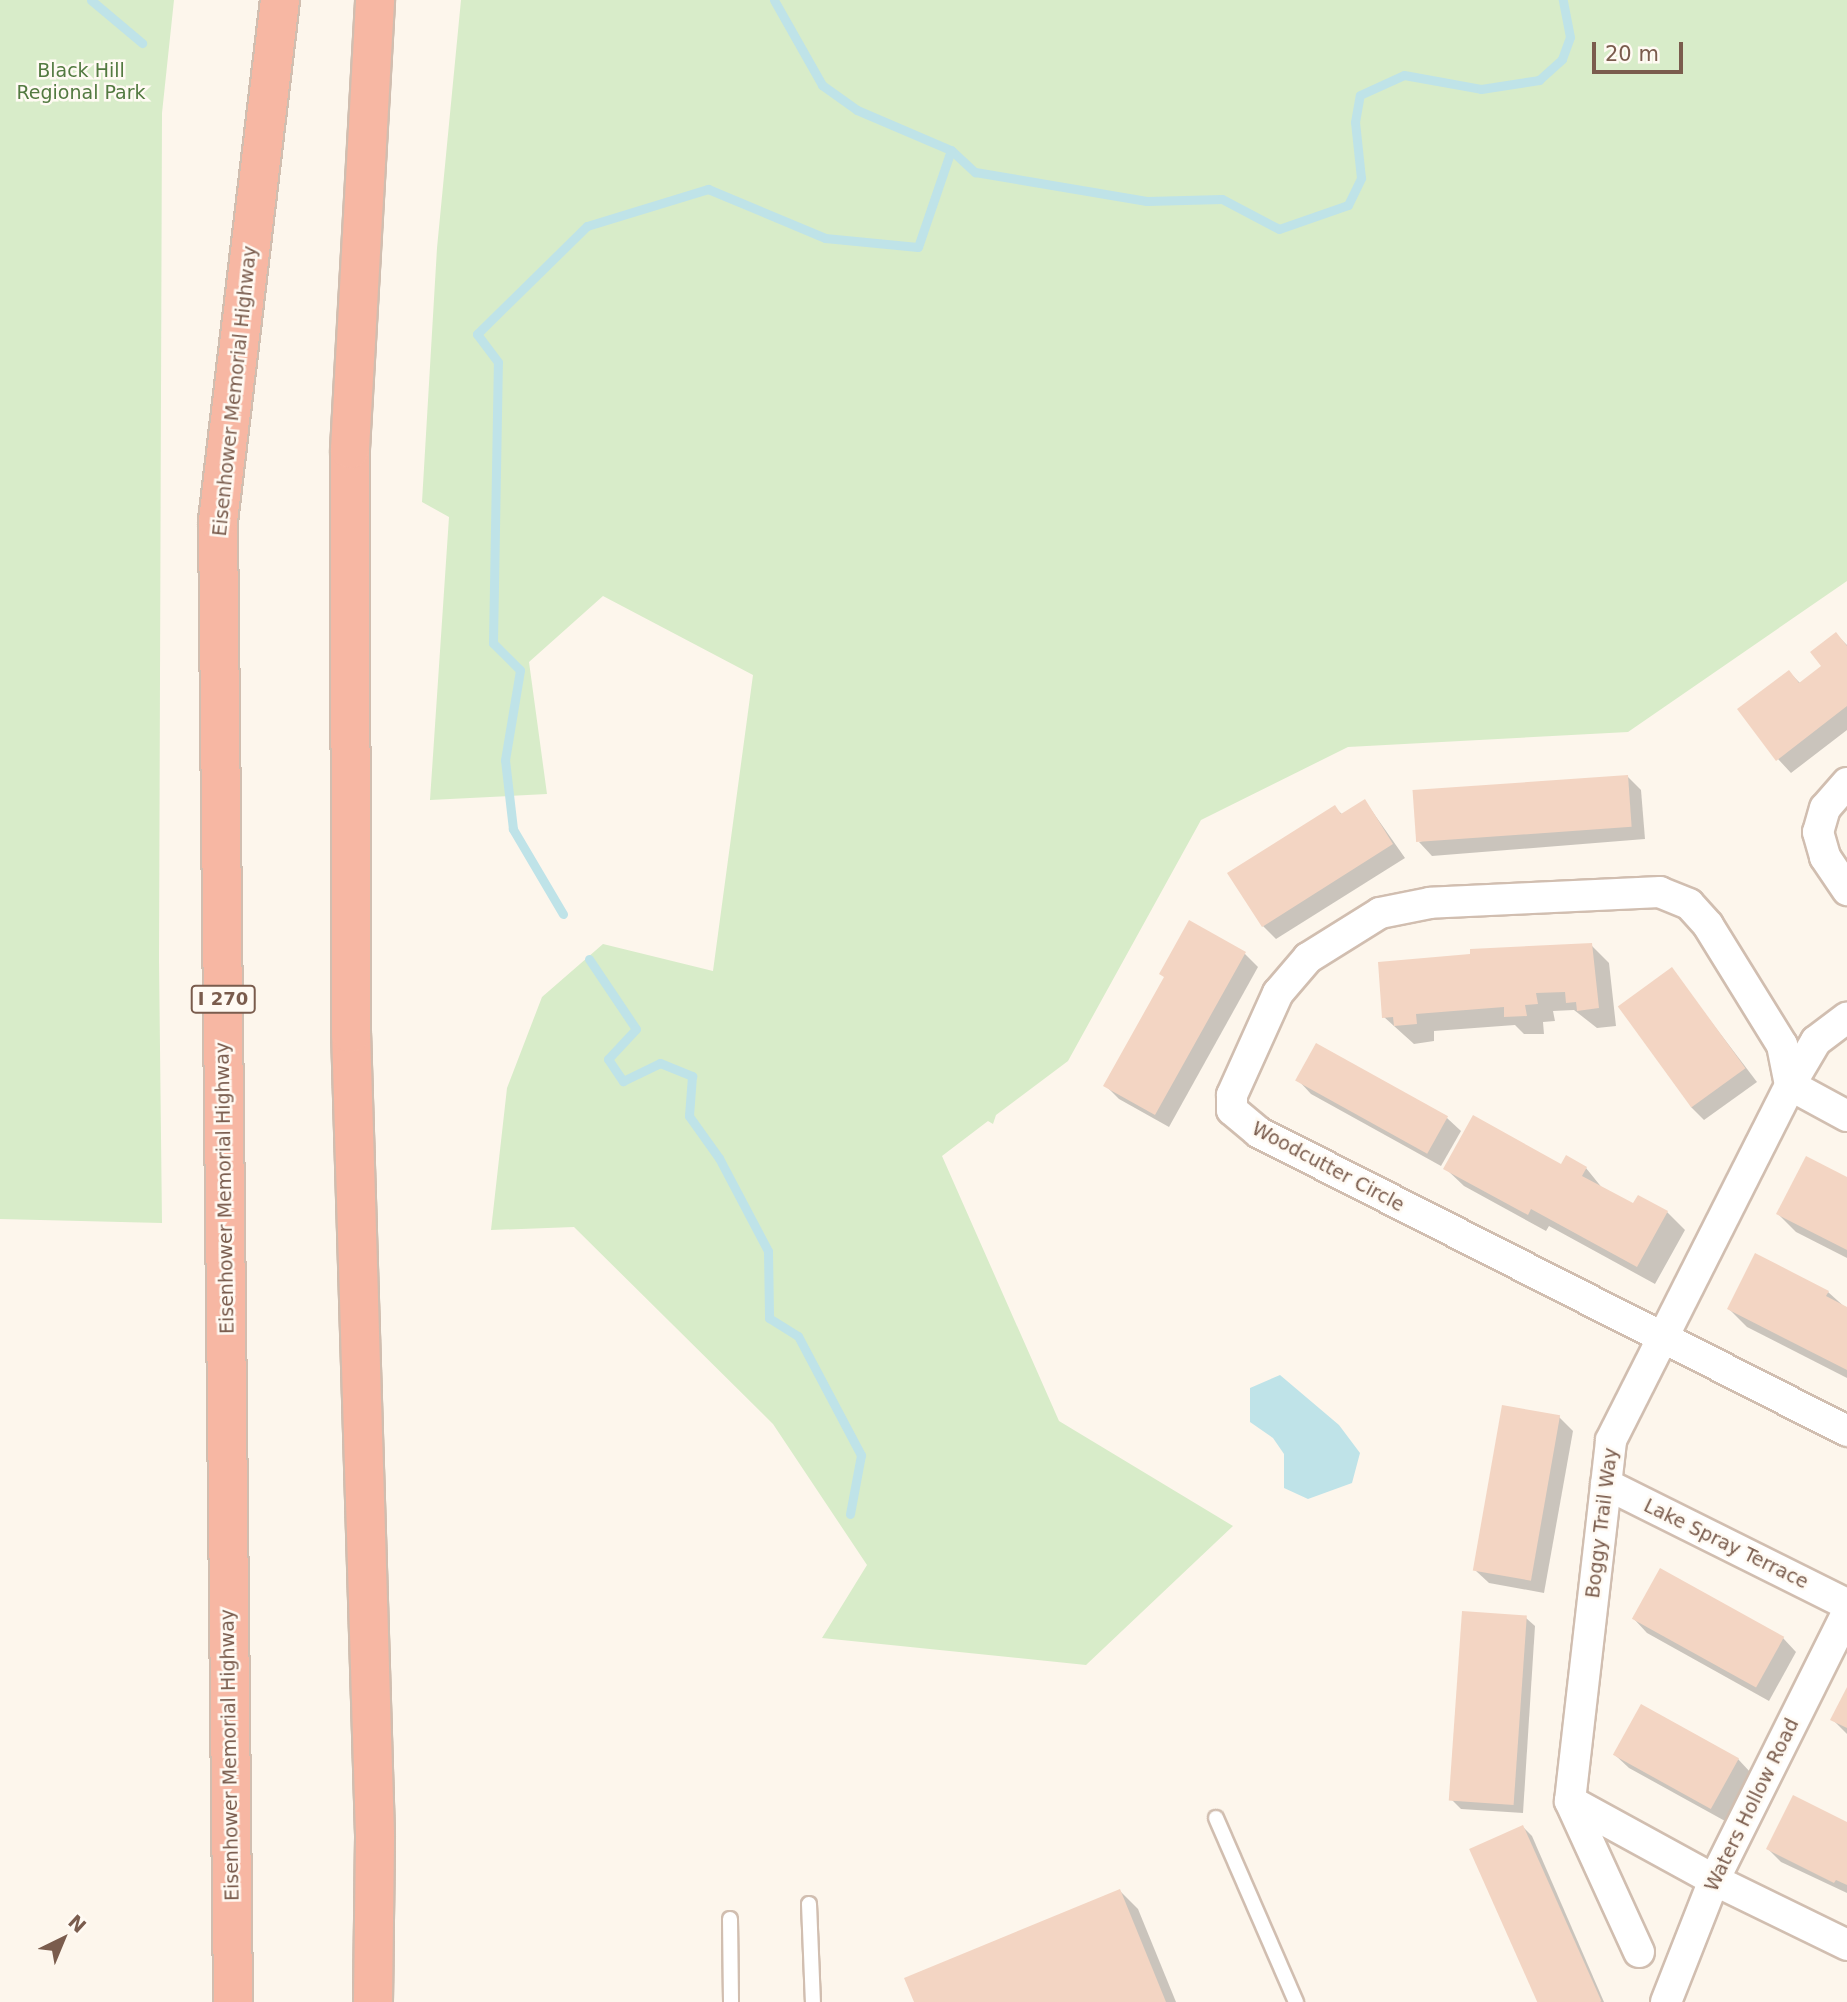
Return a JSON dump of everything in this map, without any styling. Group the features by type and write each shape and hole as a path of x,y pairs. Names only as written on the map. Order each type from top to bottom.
{"highway":[{"name":"Eisenhower Memorial Highway","path":"233,2002 218,522 280,0"},
{"path":"373,2002 375,1835 351,1034 350,449 375,0"}],"street":[{"path":"1847,783 1825,808 1818,832 1825,857 1847,890"},
{"name":"Woodcutter Circle","path":"1790,1085 1782,1045 1708,925 1689,904 1660,891 1430,903 1380,913 1308,958 1278,993 1236,1077 1232,1110 1240,1120 1847,1431"},
{"name":"Boggy Trail Way","path":"1570,1801 1611,1440 1790,1085 1816,1041 1847,1018"},
{"path":"1790,1085 1847,1116"},
{"name":"Lake Spray Terrace","path":"1606,1484 1847,1604"},
{"name":"Waters Hollow Road","path":"1666,2002 1714,1880 1847,1613"},
{"path":"1570,1801 1714,1880 1847,1945"},
{"path":"1570,1801 1639,1952"}],"lane":[{"path":"1216,1818 1296,2002"},
{"path":"809,1904 813,2002"},
{"path":"730,1919 731,2002"}],"green space":[{"name":"Black Hill Regional Park","path":"0,0 174,0 162,113 159,960 162,1223 0,1219"},
{"path":"461,0 1847,0 1847,581 1628,732 1348,747 1201,820 1068,1061 996,1115 993,1124 988,1121 942,1156 1059,1421 1233,1526 1086,1665 822,1638 867,1565 773,1424 574,1227 491,1230 507,1088 542,997 603,944 713,971 753,675 603,596 529,662 547,794 430,800 449,517 422,502 437,248"}],"water":[{"path":"1280,1375 1339,1425 1360,1453 1352,1483 1308,1499 1284,1488 1284,1454 1273,1438 1250,1422 1250,1388"}],"building":[{"path":"1836,632 1847,646 1847,706 1776,761 1737,709 1789,670 1799,683 1821,666 1810,652"},
{"path":"1628,775 1632,827 1416,842 1413,790"},
{"path":"1365,799 1393,844 1262,927 1227,873 1335,805 1341,814"},
{"path":"1189,920 1246,952 1155,1115 1103,1086 1164,977 1159,974"},
{"path":"1592,943 1599,1008 1577,1011 1576,1002 1566,1003 1565,992 1536,993 1538,1004 1525,1005 1527,1016 1504,1017 1504,1007 1416,1014 1417,1024 1394,1026 1393,1017 1382,1018 1378,962 1470,954 1470,949"},
{"path":"1672,967 1745,1068 1691,1108 1618,1006"},
{"path":"1316,1043 1448,1116 1427,1154 1295,1081"},
{"path":"1473,1115 1561,1164 1566,1155 1587,1167 1582,1176 1633,1203 1638,1195 1668,1211 1637,1267 1531,1209 1528,1215 1443,1169"},
{"path":"1806,1156 1847,1177 1847,1250 1776,1214"},
{"path":"1755,1253 1829,1291 1826,1296 1847,1307 1847,1370 1727,1309"},
{"path":"1502,1405 1560,1415 1531,1581 1473,1570"},
{"path":"1660,1568 1784,1637 1756,1688 1632,1619"},
{"path":"1462,1611 1527,1616 1514,1805 1449,1801"},
{"path":"1847,1687 1847,1728 1830,1720"},
{"path":"1641,1704 1739,1758 1711,1809 1613,1755"},
{"path":"1793,1795 1847,1822 1847,1885 1836,1880 1834,1883 1766,1849"},
{"path":"1523,1825 1602,2001 1537,2002 1469,1849"},
{"path":"1120,1889 1166,2002 914,2002 904,1978"}],"waterway":[{"path":"91,0 142,43"},
{"path":"774,0 822,85 857,110 951,150 975,172 1147,201 1222,199 1279,229 1348,205 1361,178 1355,122 1360,95 1404,75 1481,89 1539,80 1562,59 1570,37 1563,0"},
{"path":"563,914 513,829 505,760 520,670 493,643 498,362 477,334 587,226 708,189 825,238 918,247 951,150"},
{"path":"589,959 636,1029 608,1059 623,1081 660,1063 692,1076 689,1116 719,1158 768,1251 769,1318 798,1336 861,1455 850,1514"}]}
